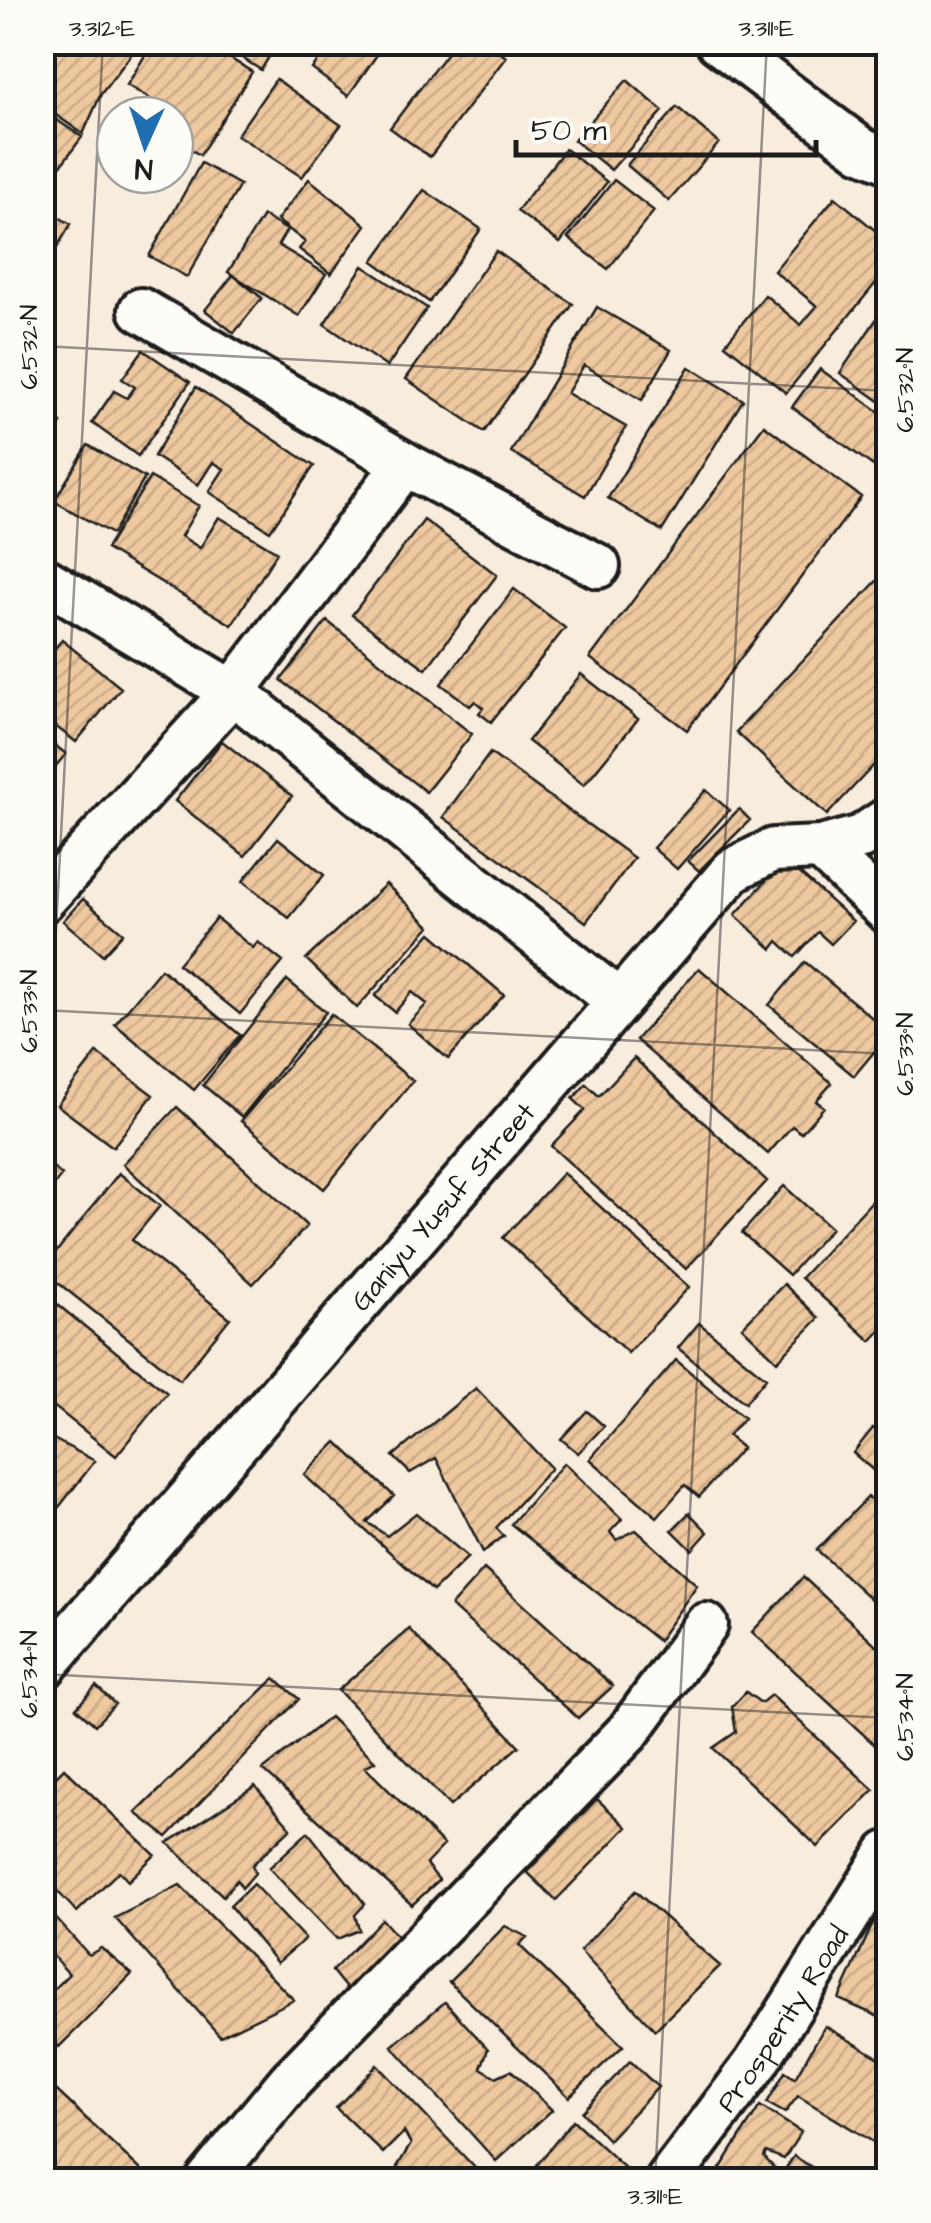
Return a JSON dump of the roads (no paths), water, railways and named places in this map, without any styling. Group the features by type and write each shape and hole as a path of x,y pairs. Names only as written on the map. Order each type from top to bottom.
{"street":[{"path":"718,42 862,150 888,160"},
{"path":"141,310 405,464 598,566"},
{"path":"42,901 233,692 405,464"},
{"path":"42,578 233,692 618,1000"},
{"name":"Ganiyu Yusuf Street","path":"42,1669 732,870 774,850 821,848 861,836 888,819"},
{"path":"821,848 888,912"},
{"path":"208,2180 290,2081 628,1732 706,1626"},
{"name":"Prosperity Road","path":"668,2180 756,2063 888,1853"}]}
